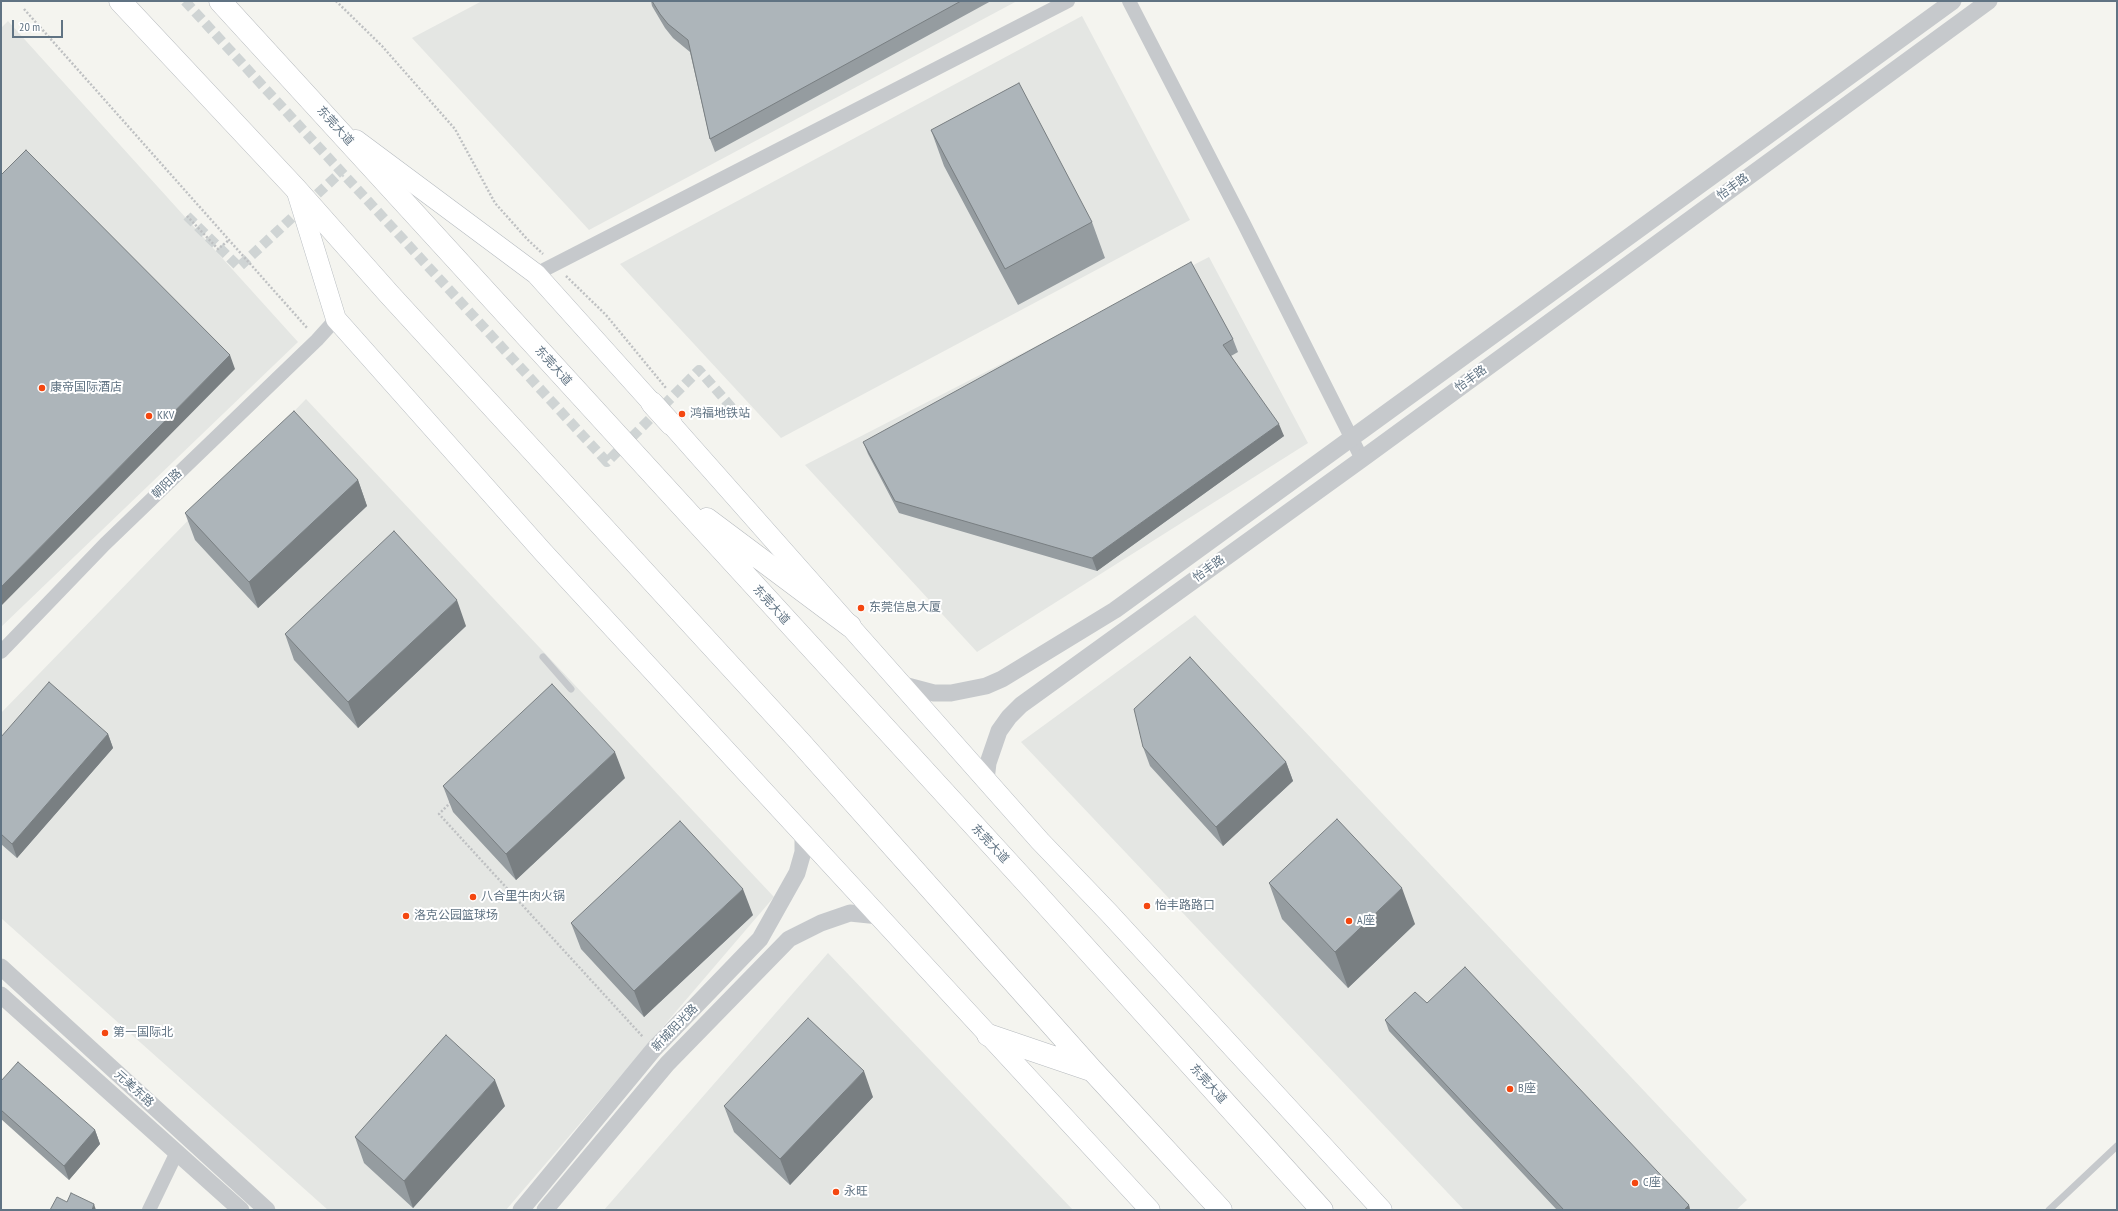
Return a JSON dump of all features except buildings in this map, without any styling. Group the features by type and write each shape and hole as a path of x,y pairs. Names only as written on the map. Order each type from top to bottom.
{"main road":[{"path":"120,1 296,189 389,294 800,742 1092,1070 1221,1210"},
{"name":"东莞大道","path":"220,1 1025,881 1322,1210"},
{"path":"335,125 536,274 659,396 671,424 900,684 1040,841 1115,918 1382,1210"},
{"path":"296,189 336,319 543,552 1150,1210"},
{"path":"660,483 761,561 850,626"},
{"path":"988,1035 1092,1070"}],"street":[{"path":"536,274 1068,1"},
{"path":"1129,1 1244,224 1362,459"},
{"path":"1960,1 1967,16"},
{"name":"怡丰路","path":"986,780 988,763 997,736 1009,717 1021,705 1362,459 1950,28 1989,1"},
{"path":"1943,4 1950,28"},
{"name":"怡丰路","path":"900,684 934,693 951,693 974,689 1002,679 1115,610 1943,4"},
{"name":"朝阳路","path":"1,652 105,544 318,340 336,319"},
{"name":"新城阳光路","path":"521,1210 654,1049 760,939 797,873 803,852 803,833"},
{"name":"新城阳光路","path":"545,1210 667,1064 790,940 821,923 850,913 879,916"},
{"name":"元美东路","path":"1,967 267,1210"},
{"name":"元美东路","path":"1,995 241,1210"},
{"path":"149,1210 177,1152"}],"lane":[{"path":"543,657 571,689"},
{"path":"2049,1210 2117,1146"}],"path":[{"path":"336,1 382,46 455,129 495,203 527,239 606,315 659,396"},
{"path":"24,9 318,340"},
{"path":"187,216 218,249 229,240"},
{"path":"456,798 439,814 654,1049"}],"shaded area":[{"path":"482,1 1017,1 589,230 412,38"},
{"path":"1082,16 1190,220 781,438 620,264"},
{"path":"8,21 298,342 1,627 1,28"},
{"name":"东莞信息大厦","path":"1209,257 1308,443 977,652 805,465"},
{"path":"306,399 774,897 506,1210 328,1210 1,918 1,713"},
{"path":"1195,615 1747,1200 1736,1210 1464,1210 1021,742"},
{"path":"828,953 1073,1210 604,1210"}],"tunnel":[{"path":"185,1 607,462 699,370 739,416"},
{"path":"187,216 239,267 341,172"}],"place":[{"name":"康帝国际酒店","path":"42,388"},
{"name":"鸿福地铁站","path":"682,414"},
{"name":"KKV","path":"149,416"},
{"name":"东莞信息大厦","path":"861,608"},
{"name":"八合里牛肉火锅","path":"473,897"},
{"name":"怡丰路路口","path":"1147,906"},
{"name":"洛克公园篮球场","path":"406,916"},
{"name":"A座","path":"1349,921"},
{"name":"第一国际北","path":"105,1033"},
{"name":"B座","path":"1510,1089"},
{"name":"C座","path":"1635,1183"},
{"name":"永旺","path":"836,1192"}]}
